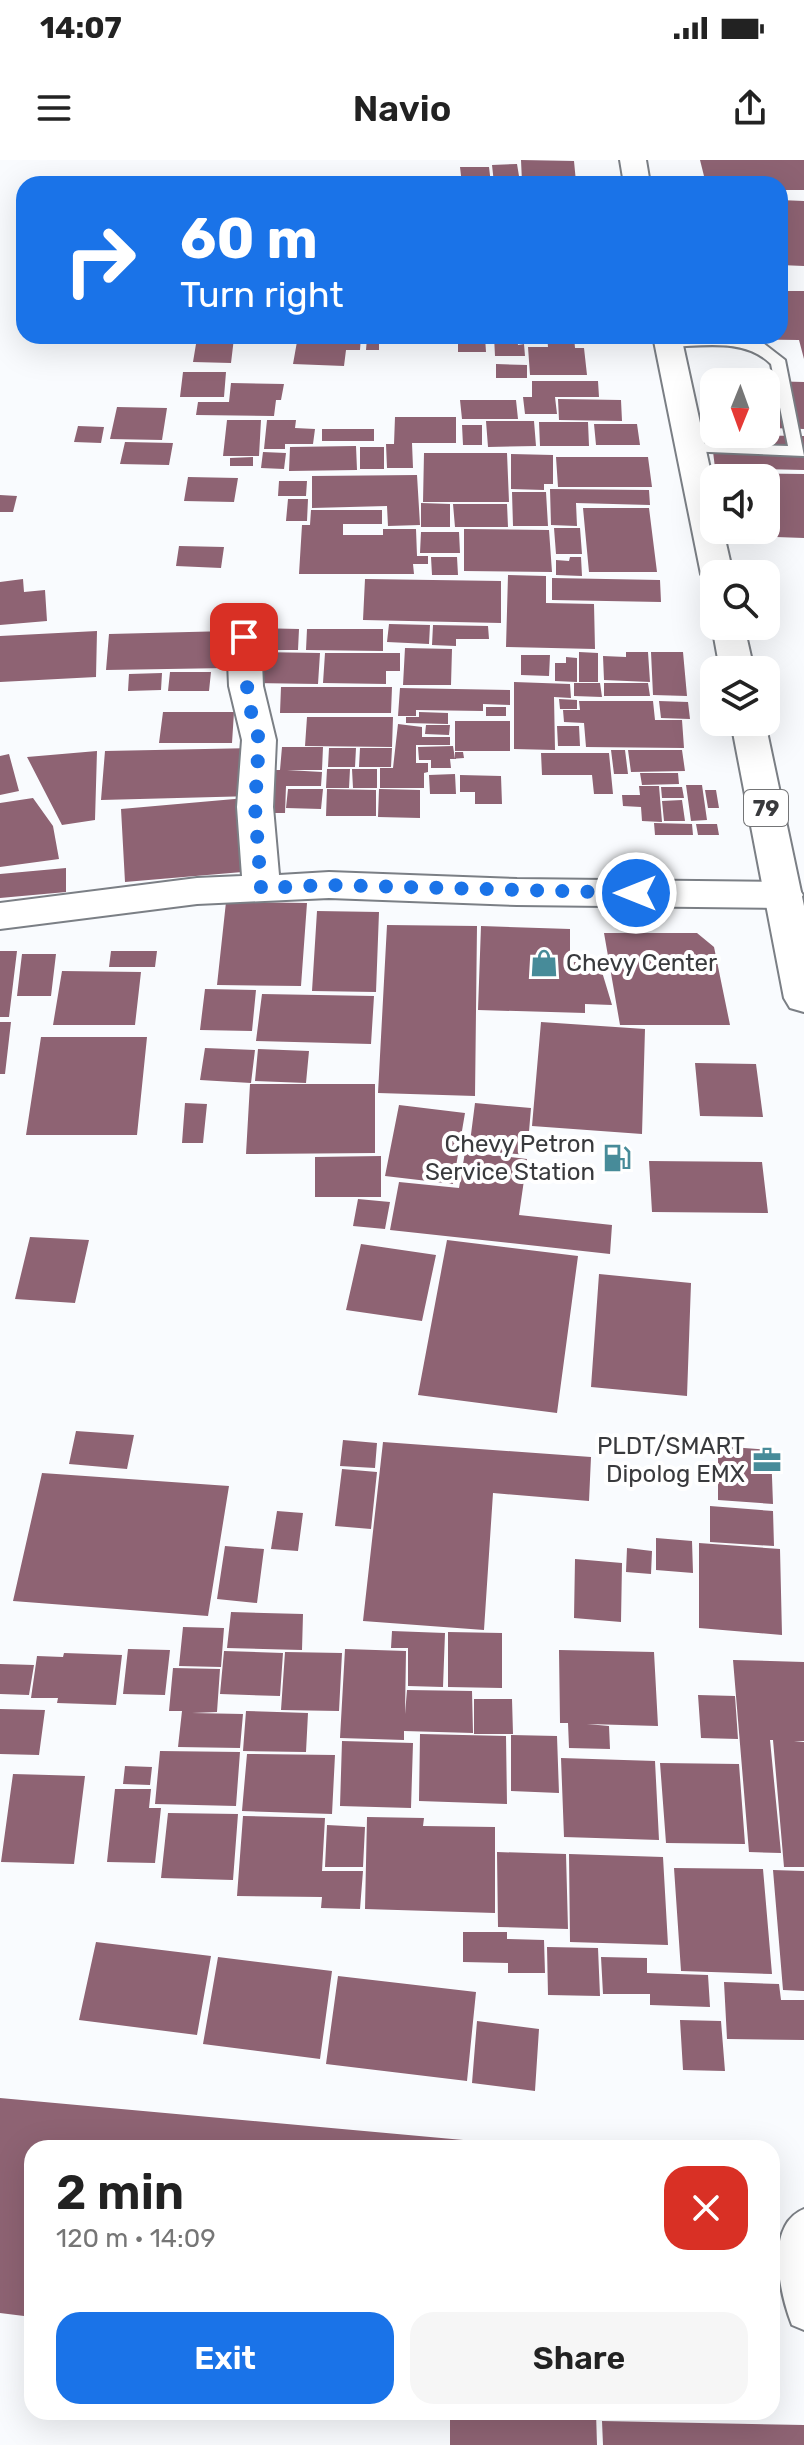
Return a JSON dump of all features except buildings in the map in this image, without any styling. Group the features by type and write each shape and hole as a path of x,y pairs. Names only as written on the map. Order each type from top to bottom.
{"street":[{"path":"669,344 714,560"},
{"path":"244,637 248,701 259,740 255,807 261,888"},
{"name":"79","path":"751,736 804,998"},
{"path":"0,916 197,891 329,885 517,892 784,895"}],"lane":[{"path":"691,448 800,451 779,363 771,352 753,344"},
{"path":"804,2225 796,2235 795,2246 804,2313"}],"place":[{"name":"Chevy Center","path":"544,963"},
{"name":"Chevy Petron Service Station","path":"617,1158"},
{"name":"PLDT/SMART Dipolog EMX","path":"767,1460"}],"route":[{"path":"244,637 248,701 259,740 255,807 261,888 329,885 636,893"}]}
